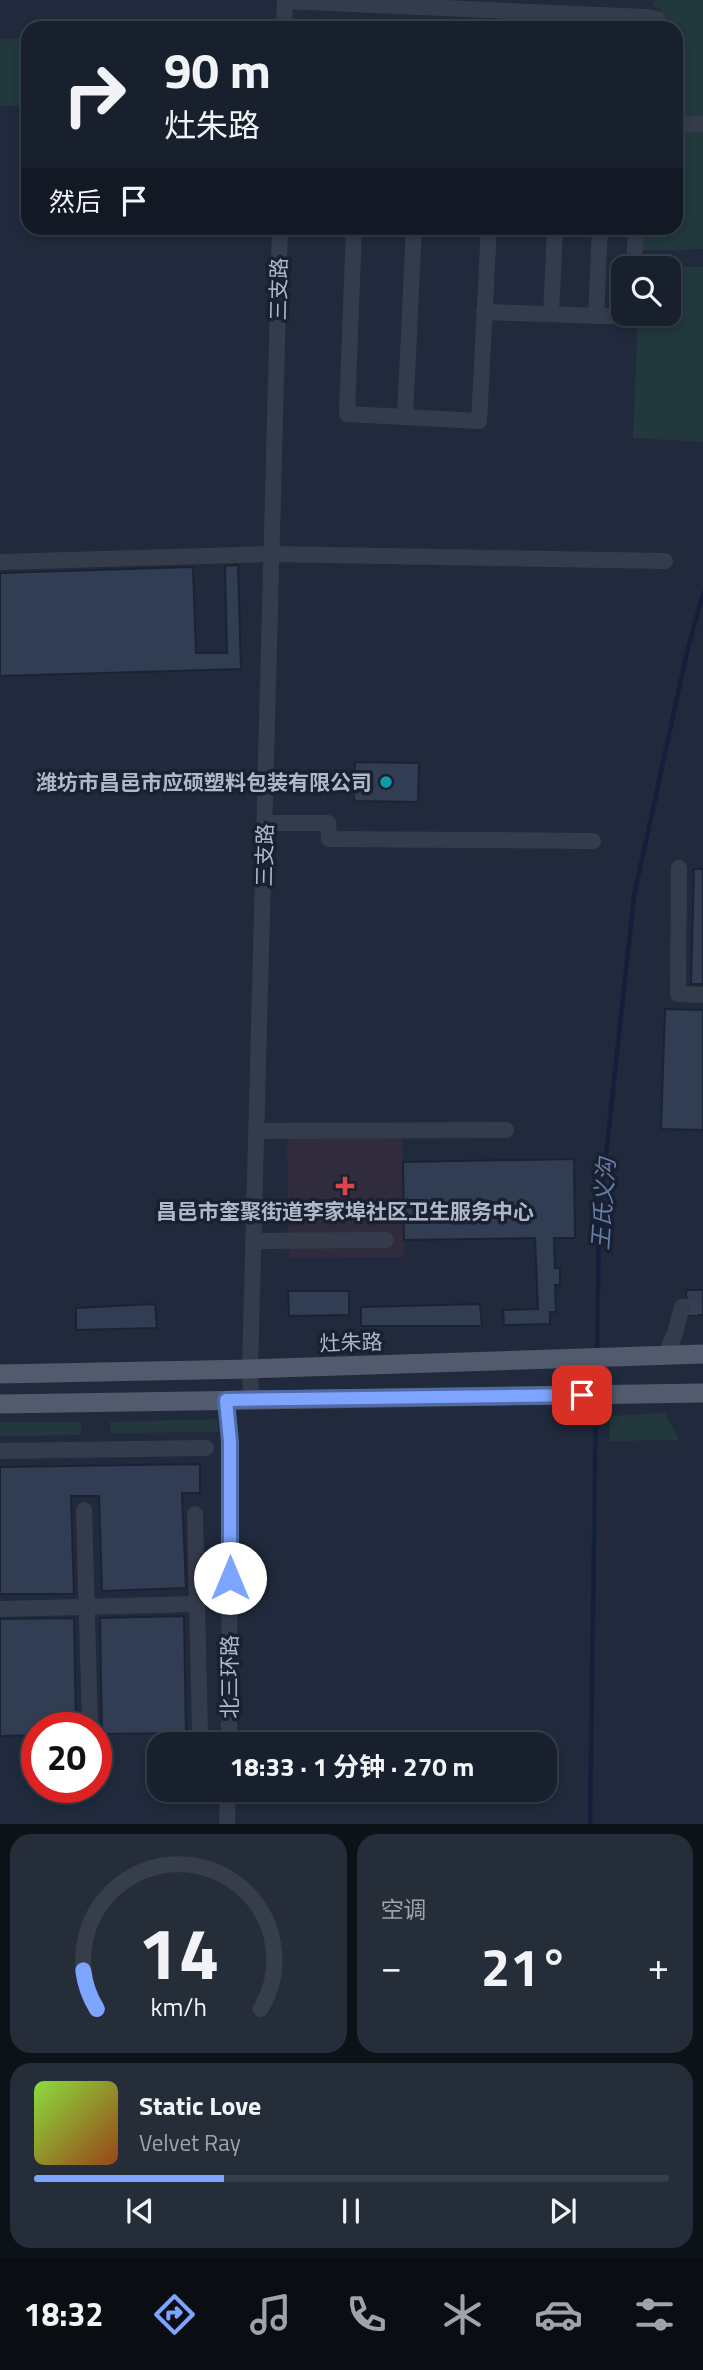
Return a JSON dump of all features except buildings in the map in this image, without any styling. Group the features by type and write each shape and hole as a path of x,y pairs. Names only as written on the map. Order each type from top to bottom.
{"main road":[{"name":"灶朱路","path":"0,1374 250,1369 703,1354"},
{"path":"0,1404 703,1393"}],"street":[{"path":"284,21 285,1 645,17 657,21"},
{"path":"683,125 703,124"},
{"name":"三支路","path":"251,1399 280,235"},
{"path":"354,235 347,414 479,421 489,235"},
{"path":"405,417 414,235"},
{"path":"551,314 555,235"},
{"path":"596,316 600,235"},
{"path":"635,256 636,235"},
{"path":"484,312 611,316"},
{"path":"0,562 271,554 664,561"},
{"path":"265,823 328,823 329,839 593,841"},
{"path":"678,869 678,994 703,995"},
{"path":"257,1131 506,1130"},
{"path":"254,1241 386,1240"},
{"path":"666,1354 682,1307"},
{"name":"北三环路","path":"226,1400 230,1442 229,1732"},
{"path":"0,1451 206,1448"},
{"path":"84,1510 90,1712"},
{"path":"195,1514 200,1732"},
{"path":"0,1609 197,1604"},
{"path":"227,1824 228,1802"}],"shaded area":[{"name":"昌邑市奎聚街道李家埠社区卫生服务中心","path":"402,1135 404,1257 289,1258 287,1137"}],"green space":[{"path":"654,0 703,0 703,118 683,119 683,21 661,21 661,9 653,6"},
{"path":"21,38 21,105 0,106 0,39"},
{"path":"683,129 703,129 703,249 641,251 642,235 683,235"},
{"path":"681,267 703,267 703,442 633,438 637,326 681,326"},
{"path":"665,1413 679,1440 610,1441 610,1416"},
{"path":"218,1419 218,1432 111,1433 110,1422"},
{"path":"0,1422 81,1422 81,1435 0,1436"}],"waterway":[{"name":"王氏义沟","path":"597,1351 599,1220 634,896 687,652 703,593"},
{"name":"王氏义沟","path":"596,1389 597,1363"},
{"name":"王氏义沟","path":"590,1824 596,1401"}],"tunnel":[{"path":"682,1307 703,1307"}],"place":[{"name":"潍坊市昌邑市应硕塑料包装有限公司","path":"386,782"},
{"name":"昌邑市奎聚街道李家埠社区卫生服务中心","path":"345,1186"}],"route":[{"path":"230,1578 230,1442 226,1400 582,1395"}]}
